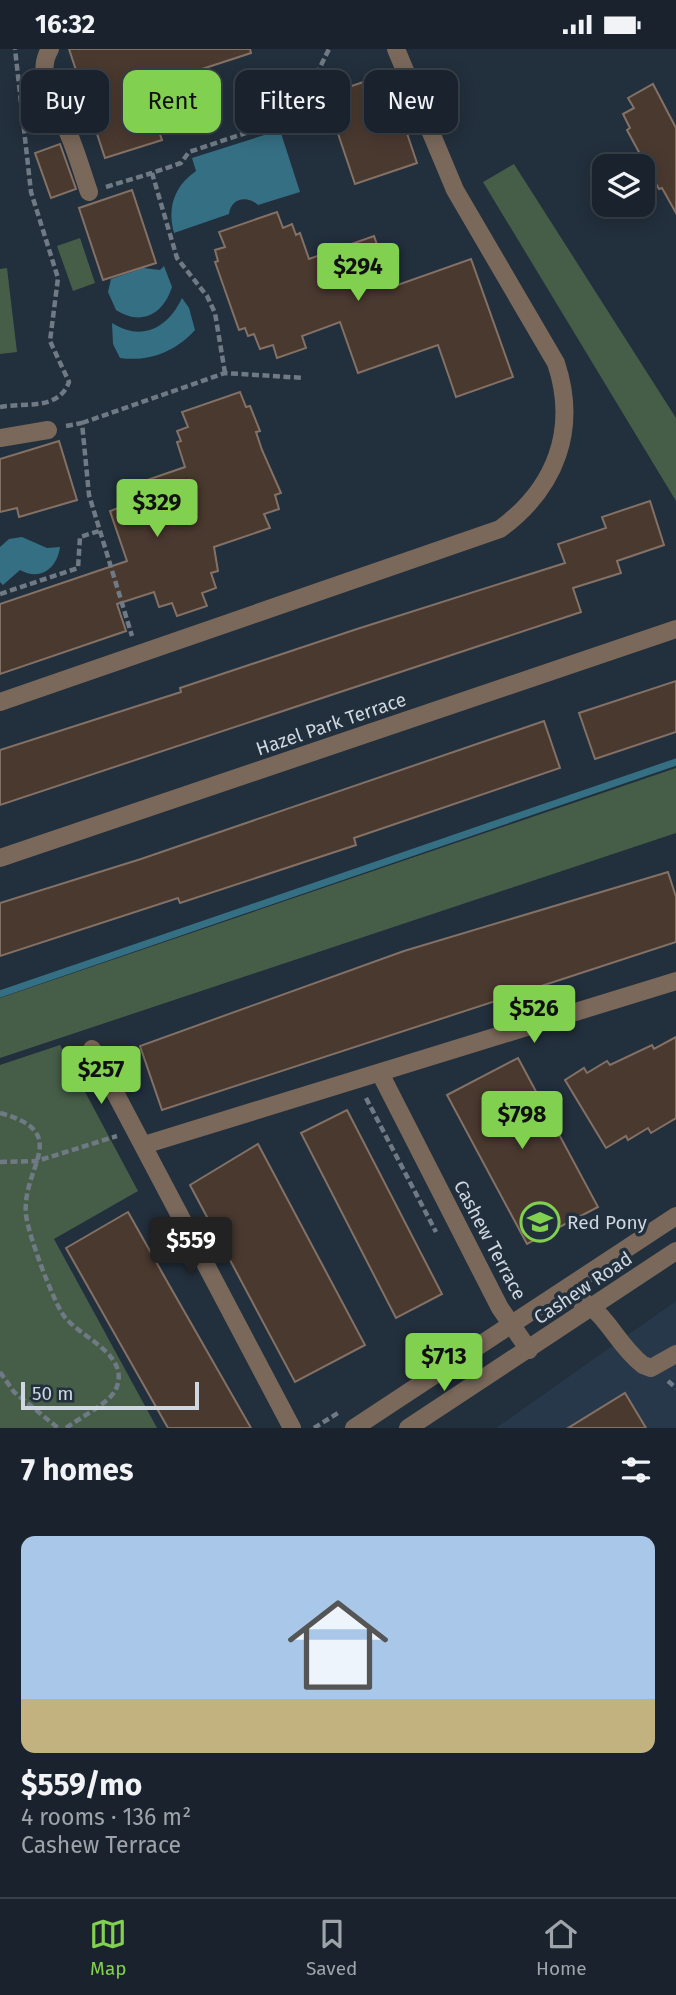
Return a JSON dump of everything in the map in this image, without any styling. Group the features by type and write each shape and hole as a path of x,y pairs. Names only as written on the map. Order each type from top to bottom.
{"street":[{"path":"50,49 44,58 50,101 67,130 89,192"},
{"path":"0,702 500,529 516,517 550,475 559,451 566,417 565,389 556,363 454,190 396,49"},
{"path":"0,439 48,430"},
{"name":"Hazel Park Terrace","path":"0,858 676,629"},
{"path":"144,1145 676,981"},
{"path":"92,1048 292,1428"},
{"name":"Cashew Terrace","path":"380,1073 500,1308 529,1350"},
{"name":"Cashew Road","path":"354,1428 676,1216"},
{"name":"Cashew Road","path":"408,1428 676,1251"},
{"path":"559,1294 576,1296 594,1307 643,1365 651,1368 676,1355"}],"path":[{"path":"0,407 50,403 65,394 69,382 50,341 58,278 31,191 15,49"},
{"path":"89,192 181,163 189,152 296,116 329,49"},
{"path":"152,173 177,258 207,296 215,313 225,373"},
{"path":"48,430 82,423 225,373 304,378"},
{"path":"82,423 89,495 133,639 121,643"},
{"path":"0,594 78,568 80,537 99,531"},
{"path":"354,1102 389,1090"},
{"path":"366,1098 442,1244"},
{"path":"0,1114 26,1121 33,1127 41,1143 28,1187 26,1215 33,1242 64,1316 113,1359 119,1378 111,1397 66,1428"},
{"path":"0,1162 37,1161 96,1145 135,1127"},
{"path":"0,1372 14,1392 58,1428"}],"shaded area":[{"path":"271,133 281,133 300,192 258,205 245,199 236,201 229,214 174,233 172,206 182,183 196,171 192,158"},
{"path":"164,266 172,287 157,311 150,315 134,317 116,310 108,292 111,279 143,268 160,270"},
{"path":"182,298 189,308 195,330 187,338 170,350 151,357 120,358 113,344 112,323 134,331 153,329 169,317"},
{"path":"22,537 47,548 60,547 58,555 46,571 34,574 20,570 3,585 0,582 0,547 9,539"},
{"path":"676,1301 676,1428 496,1428"}],"green space":[{"path":"514,164 676,418 676,501 483,182"},
{"path":"80,238 95,283 73,291 57,246"},
{"path":"7,268 17,352 0,354 0,269"},
{"path":"676,768 676,833 0,1058 0,998"},
{"path":"60,1045 138,1191 54,1239 157,1428 0,1428 0,1065"}],"building":[{"path":"69,49 250,49 251,53 199,70 123,70 123,133 160,133 162,140 105,158 97,133 109,133 109,70 76,70"},
{"path":"364,82 364,133 407,133 417,163 355,184 338,133 350,133 350,87"},
{"path":"653,84 676,128 676,213 662,188 659,189 655,182 655,154 640,154 627,130 630,128 623,114 634,108 628,98"},
{"path":"60,144 76,189 51,198 35,153"},
{"path":"132,190 156,263 103,280 79,208"},
{"path":"277,212 283,228 292,224 296,235 300,233 309,259 374,236 392,287 471,259 513,377 456,397 438,345 358,373 340,322 302,336 306,348 277,358 273,345 260,349 254,334 248,336 245,328 239,330 215,262 218,261 215,250 225,247 219,232"},
{"path":"240,392 246,407 250,406 260,431 256,432 262,450 281,493 275,495 279,509 264,514 270,528 214,547 218,571 211,573 216,588 202,593 207,606 177,616 172,603 159,607 154,592 117,604 126,631 0,674 0,604 127,561 110,511 124,506 118,490 185,467 177,442 181,441 177,431 188,427 182,412"},
{"path":"59,441 77,500 19,517 17,508 0,512 0,459"},
{"path":"650,501 664,545 617,561 621,573 573,588 581,612 0,805 0,750 181,692 180,688 357,629 565,563 558,544 606,528 602,517"},
{"path":"676,681 676,732 595,759 579,713"},
{"path":"544,721 560,768 354,838 356,845 180,903 178,898 0,956 0,903 141,859"},
{"path":"668,872 676,897 676,942 162,1110 140,1046 404,951"},
{"path":"676,1037 676,1118 651,1133 648,1128 628,1140 626,1136 606,1148 565,1080 584,1068 587,1073 607,1061 610,1065 652,1045 654,1049"},
{"path":"518,1058 598,1207 527,1244 447,1095"},
{"path":"347,1110 442,1294 396,1318 301,1133"},
{"path":"258,1144 365,1345 295,1382 190,1185"},
{"path":"128,1212 251,1428 168,1428 66,1248"},
{"path":"625,1393 646,1428 568,1428"}],"waterway":[{"path":"0,994 676,762"}],"place":[{"name":"Red Pony","path":"540,1222"}]}
